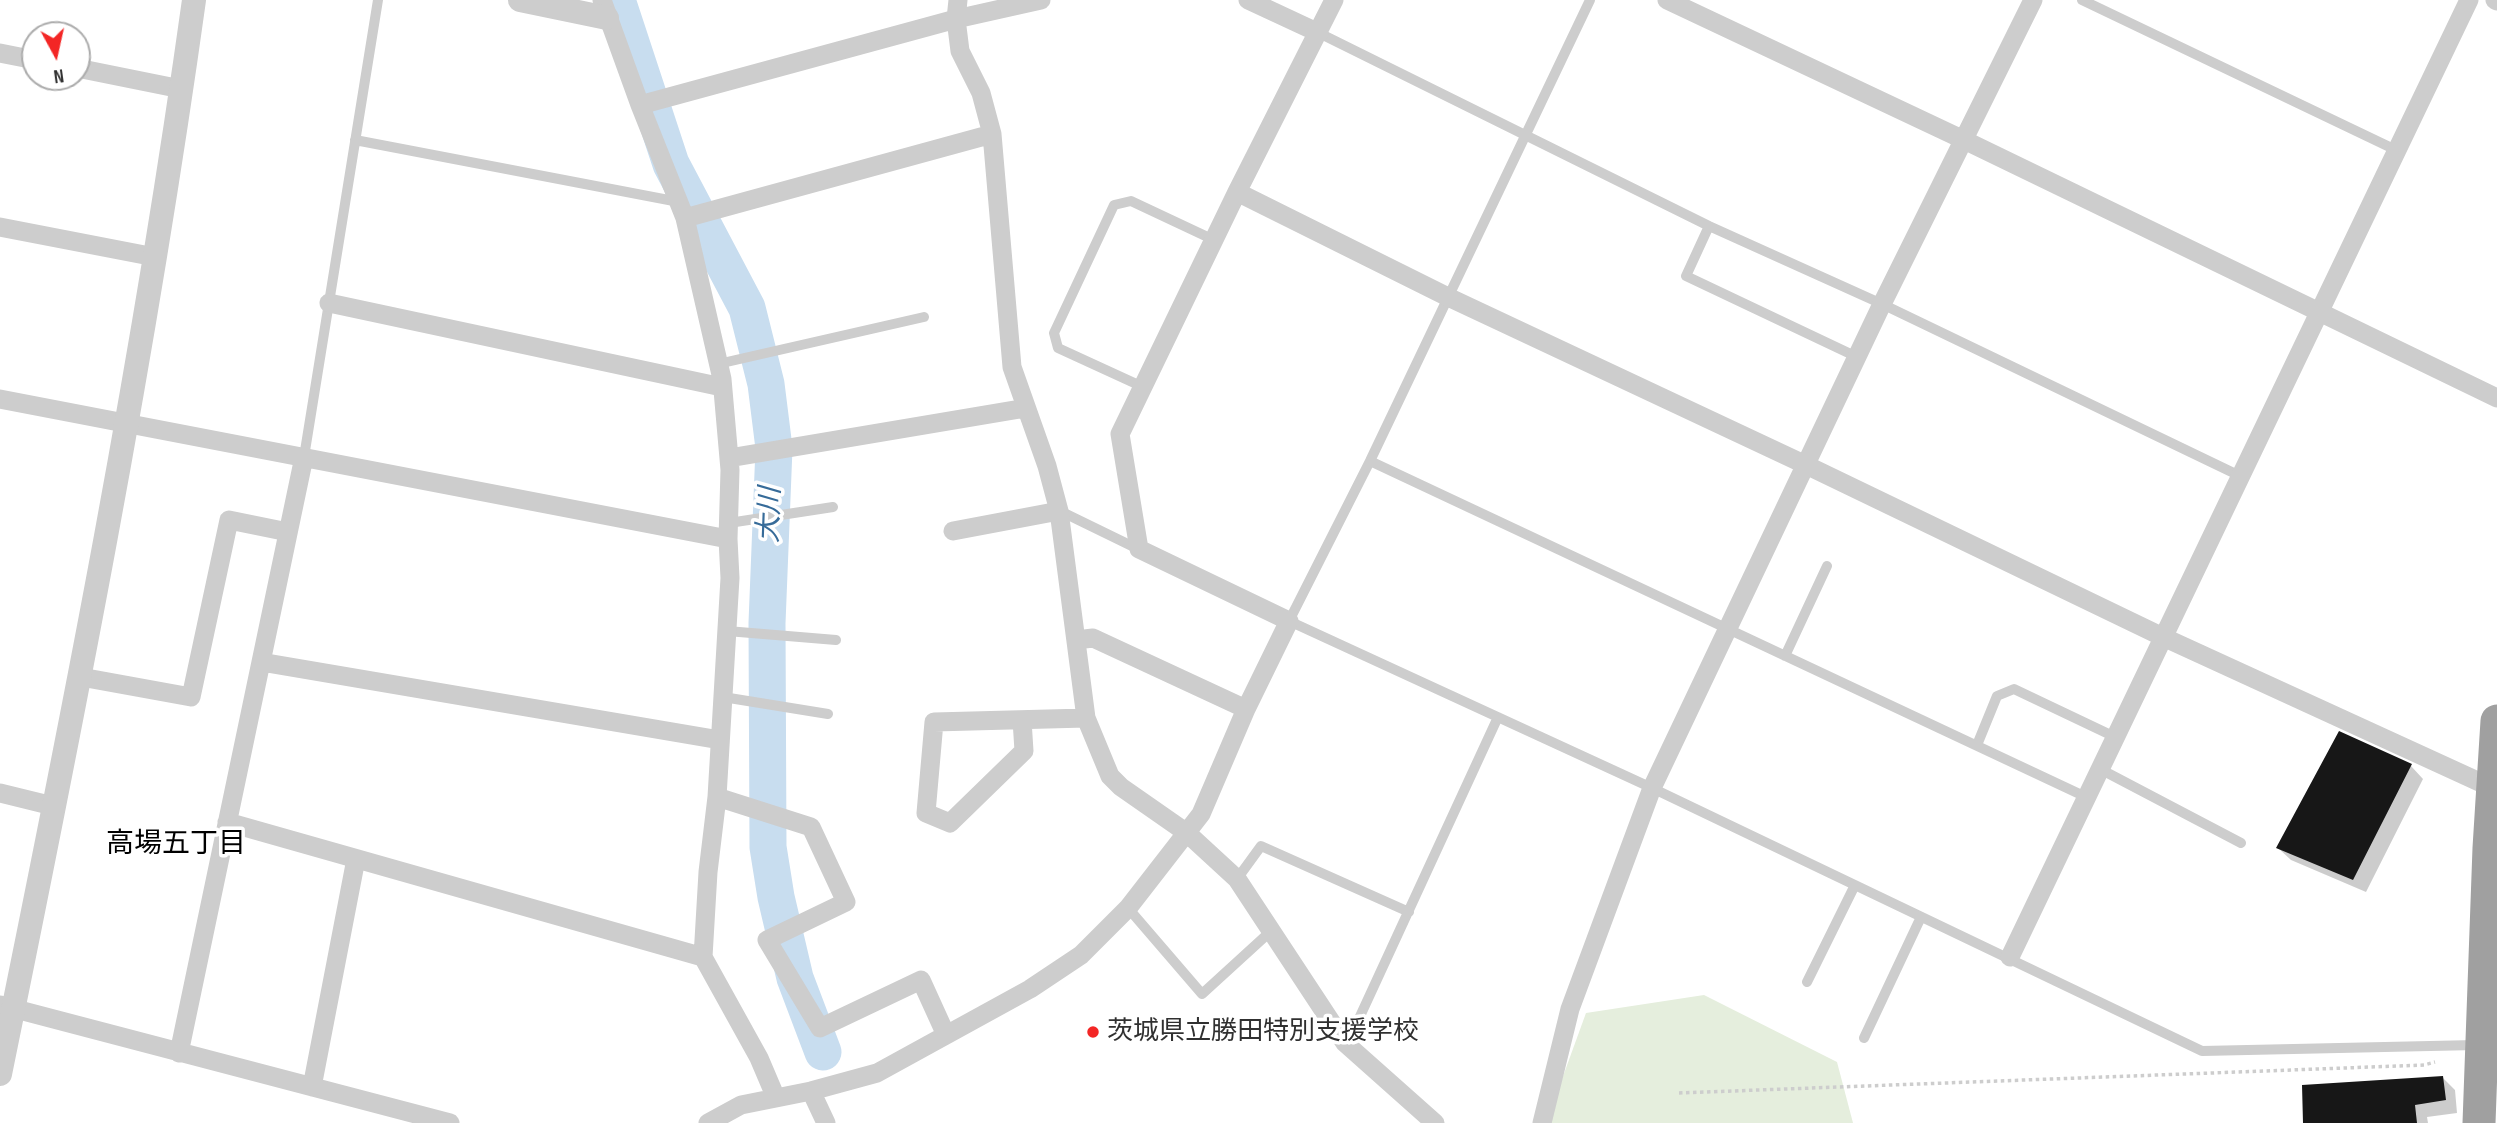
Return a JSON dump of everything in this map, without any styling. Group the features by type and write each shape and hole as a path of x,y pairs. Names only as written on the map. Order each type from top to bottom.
{"highway":[{"path":"2479,1123 2489,1045 2497,722"}],"street":[{"path":"0,1074 7,1007 80,677 126,424 155,257 194,0"},
{"path":"520,0 604,9 682,210 718,363 729,458 730,578 717,797 708,872 703,957 759,1058 776,1098"},
{"path":"640,106 957,9 1041,0"},
{"path":"1248,0 1319,33"},
{"path":"708,1123 741,1105 811,1091 877,1073 1030,989 1081,955 1128,908 1201,814 1246,709 1289,621 1139,549 1120,434 1334,0"},
{"path":"1667,0 1964,140 2497,398"},
{"path":"1542,1123 1570,1009 1652,788 1882,304 2033,0"},
{"path":"2010,957 2469,0"},
{"path":"957,9 960,51 981,93 992,134 1012,367 1047,466 1059,511 1086,718 1110,776 1121,787 1187,833 1237,879 1345,1043 1435,1123"},
{"path":"0,54 21,58"},
{"path":"91,71 181,89"},
{"path":"682,210 992,134"},
{"path":"1237,192 2162,638 2495,790"},
{"path":"0,227 155,257"},
{"path":"329,303 722,387"},
{"path":"0,399 304,457 729,531"},
{"path":"729,458 1026,408"},
{"path":"179,1053 304,457"},
{"path":"953,531 1059,511"},
{"path":"80,677 191,697 229,520 288,532"},
{"path":"1076,640 1093,638 1246,709"},
{"path":"261,662 720,740"},
{"path":"1022,720 1024,751 978,796 950,823 926,813 934,722 1086,718"},
{"path":"0,793 53,806"},
{"path":"717,797 811,827 846,902 767,940 820,1028 921,980 946,1035"},
{"path":"227,822 703,957"},
{"path":"312,1087 356,859"},
{"path":"7,1007 450,1123"},
{"path":"811,1091 826,1123"}],"lane":[{"path":"304,457 378,0"},
{"path":"1590,0 1370,461 1289,621 1652,788 2202,1051 2489,1045"},
{"path":"2082,0 2398,151"},
{"path":"1319,33 1709,226 1882,304 2240,476"},
{"path":"355,140 682,210"},
{"path":"1143,387 1058,348 1054,333 1114,205 1131,201 1214,240"},
{"path":"1709,226 1686,276 1857,357"},
{"path":"718,363 924,317"},
{"path":"1370,461 2086,797"},
{"path":"729,531 833,507"},
{"path":"1059,511 1139,549"},
{"path":"1785,656 1827,566"},
{"path":"727,631 836,640"},
{"path":"1977,746 1997,696 2014,690 2115,737"},
{"path":"723,697 828,714"},
{"path":"1345,1043 1350,1038 1498,717"},
{"path":"2099,769 2241,843"},
{"path":"1237,879 1261,846 1409,912"},
{"path":"1807,982 1855,885"},
{"path":"1128,908 1202,994 1272,930"},
{"path":"1864,1038 1921,917"}],"path":[{"path":"1679,1093 2229,1074 2424,1065 2437,1062"}],"green space":[{"path":"1704,995 1837,1062 1853,1123 1546,1123 1586,1013"}],"building":[{"path":"2339,731 2412,764 2353,880 2276,848"},
{"path":"2443,1076 2446,1100 2415,1105 2417,1123 2303,1123 2302,1085"}],"waterway":[{"name":"大川","path":"617,0 671,164 747,308 766,384 774,448 767,623 768,847 776,897 795,978 823,1052"}],"place":[{"name":"茨城県立勝田特別支援学校","path":"1093,1032"}],"district":[{"name":"高場五丁目","path":"176,845"}]}
